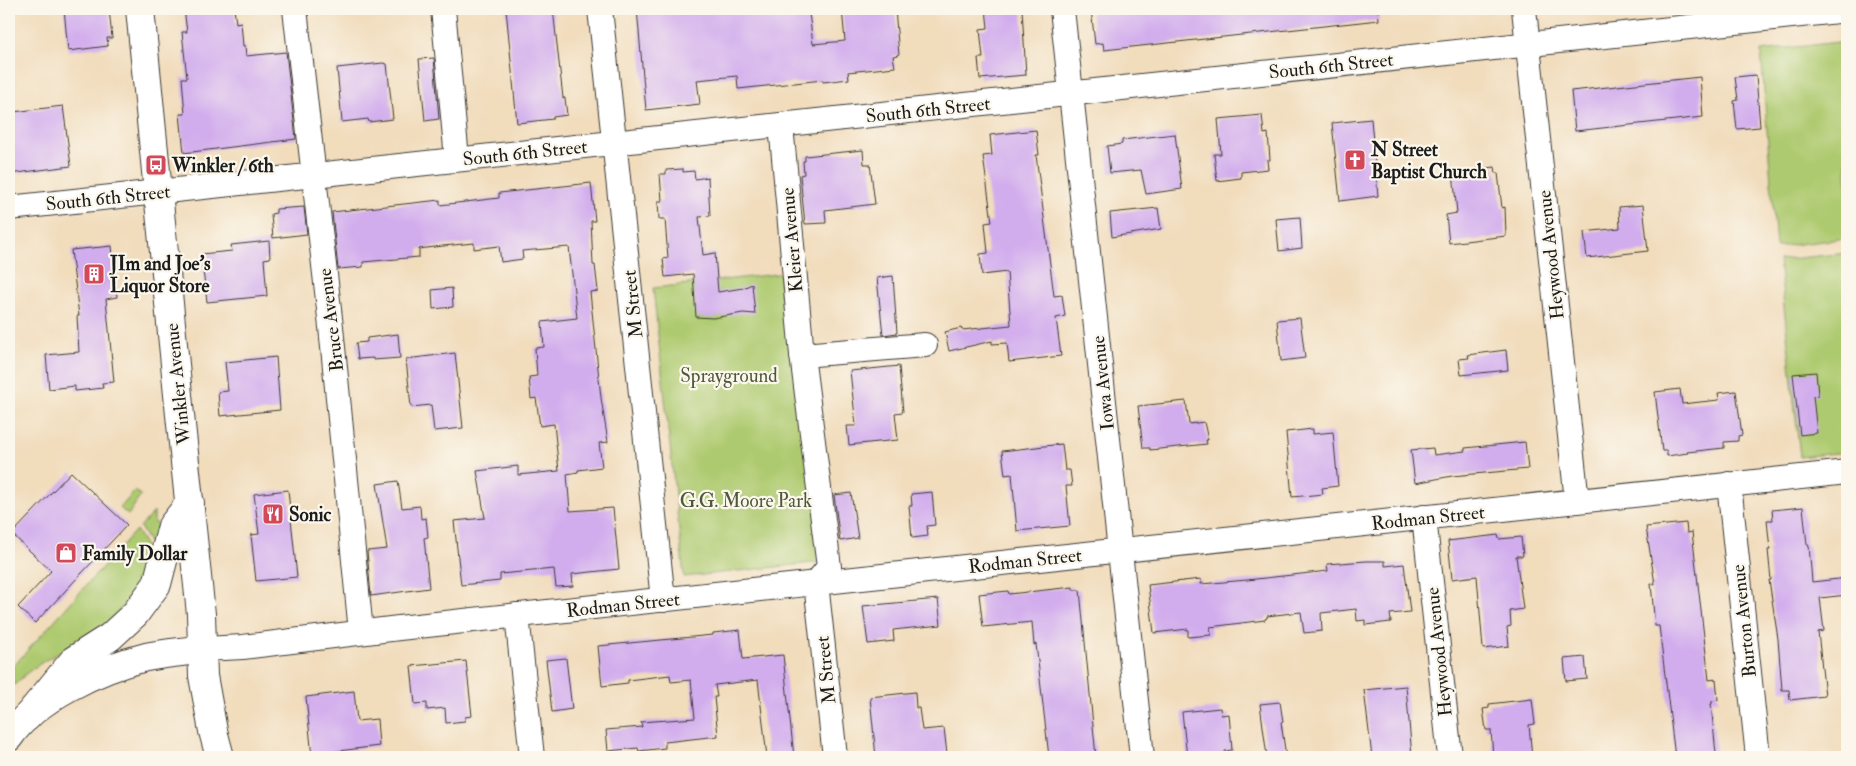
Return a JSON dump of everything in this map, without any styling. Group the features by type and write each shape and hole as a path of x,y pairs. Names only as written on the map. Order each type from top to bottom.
{"main road":[{"name":"Winkler Avenue","path":"140,9 159,191 160,225 204,649 203,676 213,731 220,757"},
{"path":"9,737 74,660 110,637 135,614 157,584 172,526 190,503"},
{"path":"27,717 48,700 108,669 147,657 204,649"}],"street":[{"name":"Bruce Avenue","path":"295,9 331,327 362,632"},
{"path":"443,9 457,159"},
{"name":"M Street","path":"600,9 663,600"},
{"name":"Iowa Avenue","path":"1062,9 1142,757"},
{"name":"Heywood Avenue","path":"1524,9 1577,501"},
{"name":"South 6th Street","path":"9,208 1071,92 1847,10"},
{"name":"Kleier Avenue","path":"781,125 802,355 829,567 816,583"},
{"path":"802,355 925,345"},
{"name":"Rodman Street","path":"204,649 253,646 517,615 1847,472"},
{"name":"Burton Avenue","path":"1729,484 1758,757"},
{"name":"Heywood Avenue","path":"1424,517 1450,757"},
{"name":"M Street","path":"816,583 835,757"},
{"path":"517,615 532,757"}],"green space":[{"path":"1847,41 1847,238 1776,247 1761,51"},
{"path":"1847,253 1847,452 1800,457 1779,260"},
{"name":"G.G. Moore Park","path":"786,273 822,562 684,577 653,288"},
{"path":"135,491 141,495 128,515 120,508"},
{"path":"154,512 154,523 157,523 155,552 140,527"},
{"path":"136,530 150,553 139,583 144,585 100,630 44,661 28,672 9,690 9,671"}],"building":[{"path":"64,9 109,9 112,38 107,38 108,46 68,51"},
{"path":"184,9 234,9 236,23 241,22 243,46 245,46 246,56 286,52 296,139 184,153 180,114 185,114 182,78 187,78 182,32 187,32"},
{"path":"506,9 553,9 563,98 565,98 567,115 553,117 553,119 517,123"},
{"path":"637,9 779,9 781,16 809,13 813,44 845,41 842,9 895,9 899,55 893,56 895,67 848,72 849,79 738,89 737,76 697,80 700,104 646,110"},
{"path":"986,9 1022,9 1026,75 980,79 978,58 983,58 980,29 988,28"},
{"path":"1091,9 1378,9 1379,20 1104,50 1103,43 1095,44"},
{"path":"434,58 439,119 425,121 419,59"},
{"path":"387,64 393,119 369,122 368,119 342,122 337,68"},
{"path":"1756,75 1760,127 1737,129 1734,101 1738,100 1735,77"},
{"path":"1700,77 1703,117 1575,131 1571,91"},
{"path":"63,106 71,166 9,174 9,119 13,118 13,112"},
{"path":"1262,115 1264,134 1268,133 1270,160 1267,160 1268,169 1241,172 1241,178 1217,181 1214,154 1221,154 1218,119"},
{"name":"N Street Baptist Church","path":"1371,119 1378,196 1340,201 1332,123"},
{"path":"1036,130 1039,155 1036,155 1054,296 1062,295 1065,316 1056,318 1061,356 1009,362 1007,343 992,344 992,341 949,351 945,332 961,328 962,330 1011,325 1007,272 982,275 980,254 988,253 985,223 992,222 983,156 992,155 990,135"},
{"path":"1175,134 1182,189 1146,194 1141,170 1110,173 1107,146 1122,144 1122,140"},
{"path":"863,150 864,164 870,164 875,204 825,210 826,223 805,224 800,175 804,174 803,161 805,161 805,156"},
{"path":"1495,167 1496,173 1498,173 1502,208 1505,207 1506,236 1449,243 1446,215 1457,213 1453,172"},
{"path":"683,169 683,172 694,171 695,179 708,177 710,216 699,217 703,255 715,253 718,292 743,288 752,284 755,314 743,313 713,318 696,317 693,274 665,277 663,259 668,258 665,219 659,219 658,201 662,201 660,174 666,174 666,170"},
{"path":"591,183 595,221 591,221 593,265 595,265 598,291 590,292 601,398 608,442 599,443 602,467 578,470 578,472 567,474 570,511 613,508 619,569 572,574 573,586 556,587 554,569 500,574 500,581 461,585 454,521 485,518 477,471 518,466 518,475 559,471 554,424 540,426 536,398 531,399 529,377 537,376 535,348 544,347 542,322 577,318 569,247 522,251 523,259 501,262 499,246 474,249 474,243 419,249 419,257 363,262 363,267 338,269 332,212 440,200 440,205 499,198 499,193"},
{"path":"1643,205 1648,251 1587,258 1584,232 1620,228 1619,207"},
{"path":"304,207 307,234 273,238 271,214 276,213 276,209"},
{"path":"1158,208 1161,229 1112,237 1110,213"},
{"path":"1300,217 1302,248 1279,251 1276,219"},
{"path":"269,241 270,258 264,259 267,296 207,302 201,254 232,251 231,245"},
{"path":"112,246 117,297 106,299 114,382 102,383 103,388 75,391 75,386 49,389 46,355 79,352 77,316 79,316 71,250"},
{"path":"893,276 897,333 883,335 877,278"},
{"path":"452,288 453,307 433,309 432,290"},
{"path":"1300,318 1305,358 1281,361 1277,320"},
{"path":"398,334 400,358 358,359 356,343 367,342 367,338"},
{"path":"1506,350 1508,370 1461,375 1459,359 1469,358 1468,355"},
{"path":"455,353 463,428 434,431 431,405 411,407 406,359"},
{"path":"276,357 280,410 220,416 218,392 228,391 225,362"},
{"path":"899,366 903,412 895,413 898,440 849,445 847,426 856,426 850,371"},
{"path":"1816,372 1818,395 1813,396 1817,433 1800,435 1793,374"},
{"path":"1680,389 1682,404 1719,400 1718,393 1736,391 1742,435 1738,436 1738,441 1724,442 1724,448 1667,456 1667,451 1662,451 1655,392"},
{"path":"1186,401 1189,424 1204,422 1208,440 1206,440 1207,444 1150,450 1150,448 1143,448 1138,406"},
{"path":"1313,429 1313,434 1333,432 1338,486 1322,488 1323,494 1292,497 1286,432"},
{"path":"1525,442 1528,469 1452,476 1415,483 1411,450 1433,448 1434,455 1465,451 1465,448"},
{"path":"1062,444 1065,470 1070,470 1072,486 1066,486 1070,526 1017,531 1012,474 1005,475 1002,451"},
{"name":"Family Dollar","path":"71,472 127,525 35,623 18,607 51,571 12,534"},
{"path":"398,481 402,508 420,506 421,519 426,518 428,537 424,538 429,588 371,596 367,551 387,549 377,484"},
{"name":"Sonic","path":"288,490 297,577 256,581 251,535 259,534 254,494"},
{"path":"932,492 935,525 927,526 928,536 912,538 909,506 912,506 911,494"},
{"path":"851,493 858,538 840,541 834,495"},
{"path":"1803,507 1812,582 1847,578 1847,595 1820,598 1824,631 1818,632 1825,696 1790,700 1789,690 1782,690 1778,639 1769,580 1771,580 1767,520 1773,520 1772,510"},
{"path":"1686,523 1687,533 1692,532 1709,680 1716,679 1718,700 1712,701 1711,704 1716,754 1675,757 1659,626 1655,626 1651,584 1655,584 1646,527"},
{"path":"1498,535 1499,539 1521,537 1523,556 1516,556 1523,609 1510,611 1511,626 1507,627 1509,646 1483,649 1477,576 1452,579 1448,541"},
{"path":"1385,561 1385,566 1404,564 1410,612 1390,614 1391,622 1365,625 1365,620 1357,621 1356,609 1321,613 1322,631 1304,633 1301,612 1267,616 1265,620 1210,627 1211,635 1188,637 1188,629 1154,633 1148,585 1201,579 1201,584 1247,580 1328,571 1327,564"},
{"path":"1073,587 1073,590 1080,590 1096,757 1049,757 1032,622 983,627 979,594 1008,591 1009,594"},
{"path":"938,599 941,625 893,630 894,641 868,644 863,606"},
{"path":"740,630 743,659 783,655 794,757 767,757 758,680 715,685 717,697 714,697 718,736 665,742 665,748 639,751 638,748 608,751 606,730 642,727 641,722 695,718 691,680 671,682 670,675 628,680 628,683 602,686 598,646 713,635 713,633"},
{"path":"1585,657 1587,679 1566,681 1564,659"},
{"path":"566,658 572,709 552,712 546,660"},
{"path":"466,661 472,716 465,717 465,721 446,723 445,708 427,710 427,703 415,704 411,666"},
{"path":"1406,686 1412,757 1372,757 1364,690"},
{"path":"354,691 357,721 377,719 379,746 330,752 331,757 312,757 306,697"},
{"path":"915,692 916,708 919,708 922,730 944,728 947,754 920,757 876,757 870,697"},
{"path":"1532,699 1535,724 1529,725 1532,757 1493,757 1491,730 1486,730 1483,709 1489,708 1489,704"},
{"path":"1280,702 1286,757 1267,757 1260,704"},
{"path":"1220,708 1221,715 1229,714 1232,750 1225,751 1225,757 1187,757 1182,712"}],"place":[{"name":"N Street Baptist Church","path":"1355,160"},
{"name":"Winkler / 6th","path":"156,165"},
{"name":"JIm and Joe's Liquor Store","path":"94,274"},
{"name":"Sonic","path":"273,514"},
{"name":"Family Dollar","path":"66,553"}],"park label":[{"name":"Sprayground","path":"729,375"}]}
